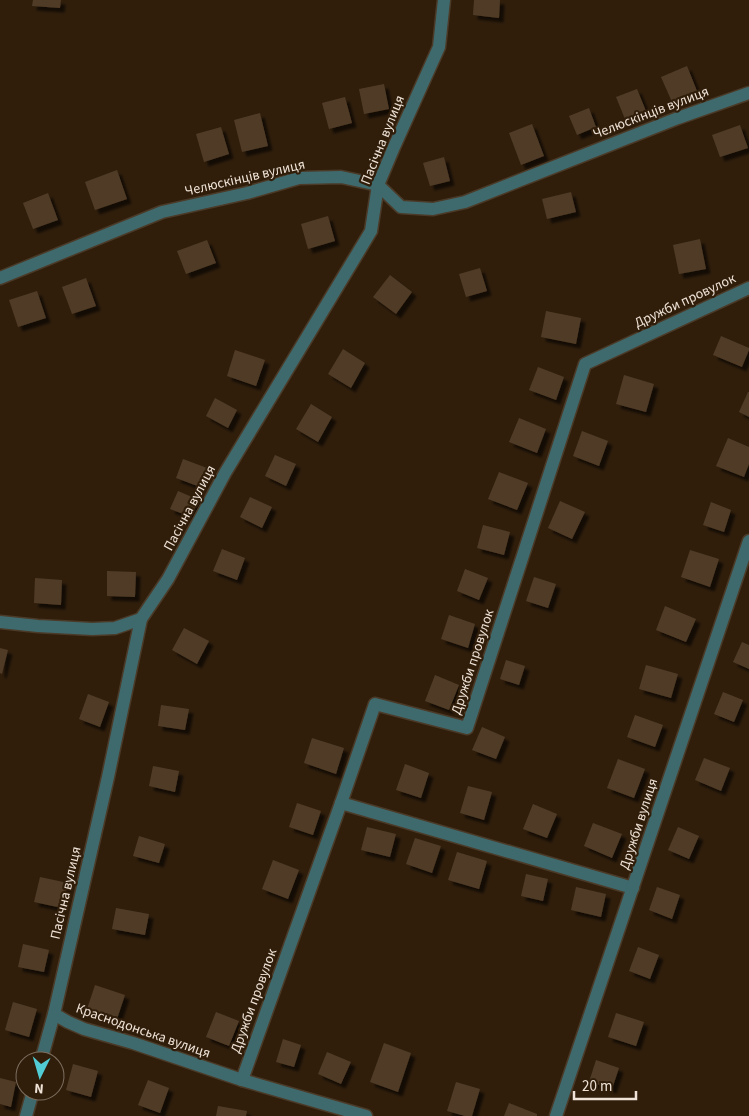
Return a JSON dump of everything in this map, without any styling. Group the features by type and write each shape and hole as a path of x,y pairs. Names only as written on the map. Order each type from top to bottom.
{"street":[{"name":"Пасічна вулиця","path":"44,1051 108,778 141,619 168,579 225,473 370,231 378,185 439,47 444,0"},
{"name":"Челюскінців вулиця","path":"0,278 162,212 299,178 341,176 378,185 401,207 433,209 465,202 678,118 749,93"},
{"name":"Дружби провулок","path":"242,1080 375,704 468,728 586,364 749,288"},
{"name":"Дружби вулиця","path":"556,1116 749,541"},
{"path":"0,622 92,629 116,628 141,619"},
{"path":"341,803 633,888"},
{"name":"Краснодонська вулиця","path":"54,1014 84,1029 133,1043 242,1080 366,1116"},
{"path":"26,1116 30,1101"}],"building":[{"path":"33,0 61,0 60,8 32,6"},
{"path":"474,0 500,0 499,18 473,15"},
{"path":"687,66 697,91 672,102 661,77"},
{"path":"384,84 389,109 364,114 359,89"},
{"path":"637,89 646,111 625,119 616,97"},
{"path":"345,97 352,123 329,129 322,103"},
{"path":"589,108 596,127 577,135 569,116"},
{"path":"260,113 268,146 242,152 234,120"},
{"path":"532,124 544,156 521,165 509,133"},
{"path":"740,125 748,148 720,157 712,135"},
{"path":"221,127 229,154 204,162 196,134"},
{"path":"444,157 450,181 430,186 423,163"},
{"path":"117,170 127,199 95,210 85,182"},
{"path":"571,192 576,212 547,219 542,199"},
{"path":"48,193 58,220 33,229 23,203"},
{"path":"328,216 335,241 308,249 301,224"},
{"path":"700,239 706,269 679,274 673,245"},
{"path":"207,240 216,263 186,274 177,251"},
{"path":"480,268 487,291 466,297 459,274"},
{"path":"390,275 412,292 396,314 373,297"},
{"path":"86,278 96,306 72,314 62,287"},
{"path":"37,291 46,318 18,327 9,300"},
{"path":"546,311 581,318 576,344 541,337"},
{"path":"721,336 749,348 742,367 713,355"},
{"path":"343,349 365,363 351,388 328,374"},
{"path":"235,350 265,360 256,386 227,376"},
{"path":"538,367 564,377 556,400 529,390"},
{"path":"624,375 654,384 646,412 616,404"},
{"path":"749,392 749,417 739,412"},
{"path":"215,398 237,410 228,428 206,416"},
{"path":"311,404 332,417 318,442 296,429"},
{"path":"519,418 546,429 537,453 509,442"},
{"path":"582,431 608,441 599,466 573,456"},
{"path":"728,438 749,447 749,464 744,477 716,466"},
{"path":"275,455 296,464 286,486 265,476"},
{"path":"183,459 207,468 200,487 176,478"},
{"path":"499,472 528,483 517,510 488,499"},
{"path":"178,491 199,500 191,517 170,509"},
{"path":"250,497 272,507 262,528 240,517"},
{"path":"560,501 585,512 572,539 548,528"},
{"path":"711,502 731,510 724,532 703,525"},
{"path":"483,525 510,532 504,555 477,548"},
{"path":"222,549 245,558 237,580 213,571"},
{"path":"690,550 719,559 710,587 681,577"},
{"path":"465,569 488,578 479,600 457,591"},
{"path":"107,571 136,572 135,597 107,596"},
{"path":"534,577 556,584 548,608 526,601"},
{"path":"35,578 62,580 61,605 34,603"},
{"path":"665,606 696,619 686,642 656,630"},
{"path":"449,615 475,624 468,648 441,639"},
{"path":"184,628 209,641 197,664 172,650"},
{"path":"742,642 749,645 749,669 733,662"},
{"path":"0,648 8,650 2,674 0,673"},
{"path":"506,660 525,666 519,685 500,679"},
{"path":"646,665 678,674 671,698 639,689"},
{"path":"435,675 459,685 449,710 425,701"},
{"path":"723,692 743,700 734,722 714,714"},
{"path":"88,694 109,702 100,727 79,719"},
{"path":"161,705 189,709 185,730 158,726"},
{"path":"635,715 663,725 655,747 627,737"},
{"path":"482,727 505,737 496,759 472,750"},
{"path":"312,738 344,748 336,774 304,763"},
{"path":"704,758 730,768 721,791 695,780"},
{"path":"618,759 645,769 634,798 607,788"},
{"path":"405,764 429,773 421,798 396,790"},
{"path":"153,766 179,771 175,792 149,786"},
{"path":"468,786 492,792 484,820 460,813"},
{"path":"297,803 321,811 313,835 289,827"},
{"path":"533,804 557,814 547,838 523,829"},
{"path":"593,823 622,834 612,858 584,846"},
{"path":"367,827 396,834 390,857 361,850"},
{"path":"678,827 699,836 689,859 668,850"},
{"path":"139,836 165,844 159,863 133,856"},
{"path":"415,838 441,846 432,873 406,864"},
{"path":"457,852 487,861 479,889 448,880"},
{"path":"273,860 299,870 288,899 262,889"},
{"path":"526,874 548,879 543,901 521,896"},
{"path":"40,877 68,883 62,908 34,902"},
{"path":"576,887 606,894 601,917 571,910"},
{"path":"657,887 680,895 672,919 649,910"},
{"path":"116,908 149,914 145,935 112,929"},
{"path":"23,944 49,950 44,972 18,967"},
{"path":"638,947 659,955 650,979 629,971"},
{"path":"95,985 125,995 117,1019 87,1009"},
{"path":"13,1002 37,1009 29,1037 5,1030"},
{"path":"216,1012 239,1021 229,1046 206,1037"},
{"path":"616,1013 644,1022 636,1046 608,1037"},
{"path":"283,1039 301,1045 294,1067 276,1062"},
{"path":"384,1043 411,1053 398,1092 370,1082"},
{"path":"327,1052 351,1062 341,1084 318,1074"},
{"path":"596,1060 619,1068 612,1089 589,1082"},
{"path":"73,1064 98,1071 91,1097 66,1090"},
{"path":"0,1078 15,1082 11,1107 0,1104"},
{"path":"148,1080 169,1088 160,1113 138,1105"},
{"path":"456,1082 480,1089 472,1116 447,1111"},
{"path":"509,1103 537,1114 537,1116 504,1116"},
{"path":"218,1106 247,1111 246,1116 216,1116"}]}
